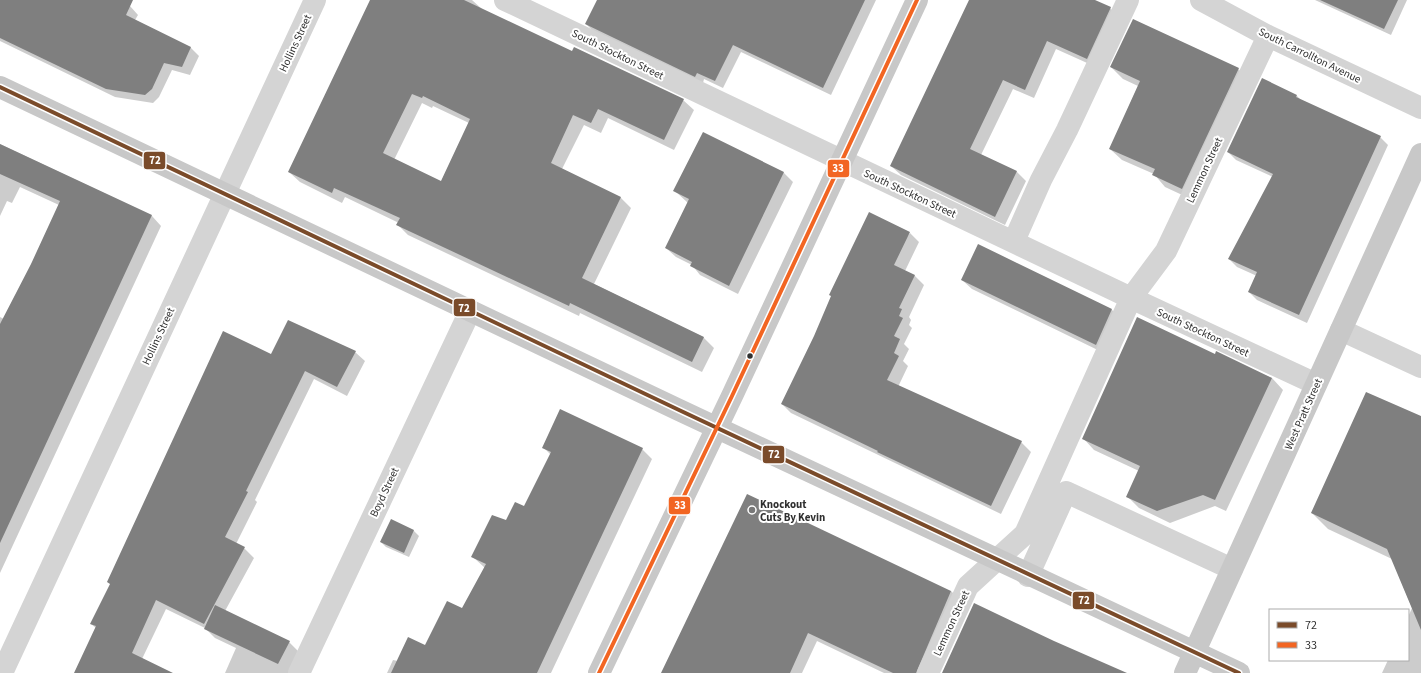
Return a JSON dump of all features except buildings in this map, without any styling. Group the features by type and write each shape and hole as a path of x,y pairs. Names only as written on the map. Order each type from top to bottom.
{"main road":[{"path":"599,673 917,0"},
{"path":"0,87 1028,576 1239,673"},
{"name":"West Pratt Street","path":"1184,673 1421,154"}],"street":[{"name":"Hollins Street","path":"2,673 315,0"},
{"name":"South Stockton Street","path":"505,0 1131,298 1316,384"},
{"path":"1014,241 1041,180 1068,130 1128,0"},
{"name":"South Carrollton Avenue","path":"1201,0 1268,36 1421,108"},
{"name":"Lemmon Street","path":"928,673 968,586 1025,534 1131,298 1166,251 1268,36"},
{"name":"Boyd Street","path":"299,673 470,311"},
{"path":"1341,330 1421,367"},
{"path":"1028,576 1066,492 1232,569"}],"transit line":[{"name":"33","path":"599,673 732,396 917,0"},
{"name":"72","path":"0,87 679,410 1239,673"}],"place":[{"name":"Knockout Cuts By Kevin","path":"752,510"}]}
